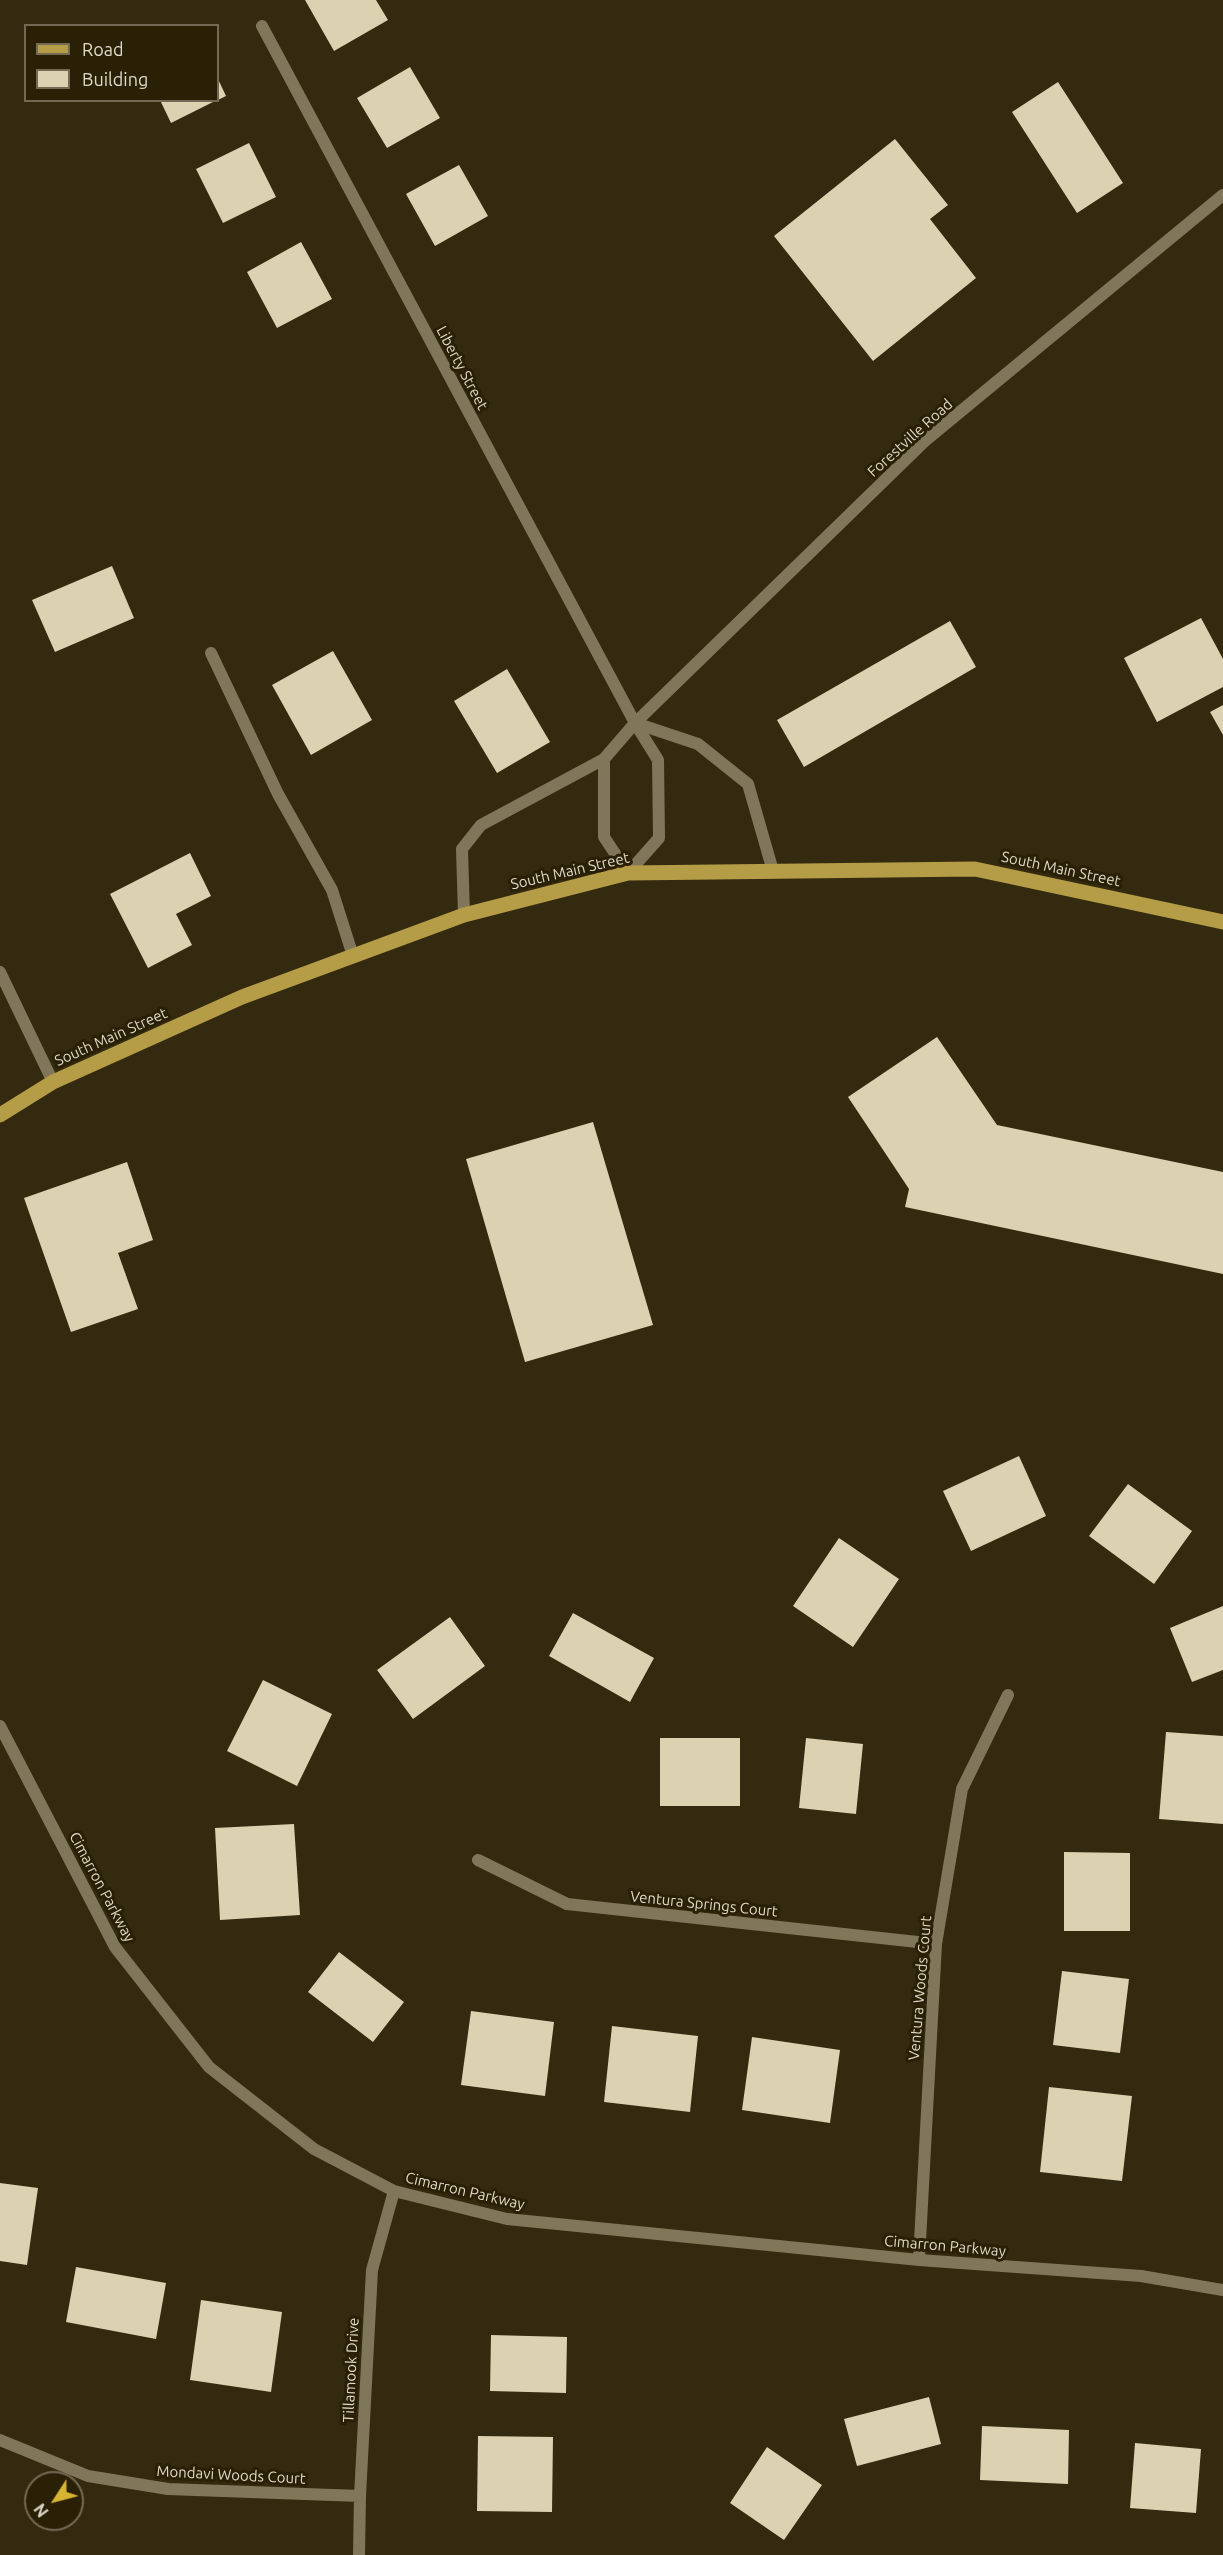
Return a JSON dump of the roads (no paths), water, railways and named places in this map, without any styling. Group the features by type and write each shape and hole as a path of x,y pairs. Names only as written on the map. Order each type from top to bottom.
{"main road":[{"name":"South Main Street","path":"0,1115 53,1082 242,997 464,915 628,873 975,869 1223,922"}],"street":[{"name":"Liberty Street","path":"262,26 635,723"},
{"name":"Forestville Road","path":"604,759 635,723 926,440 1223,195"},
{"path":"211,653 278,794 332,890 353,956"},
{"path":"635,723 698,744 748,784 773,871"},
{"path":"464,915 462,849 482,825 604,759 604,837 628,873 659,838 658,760 635,723"},
{"path":"0,972 53,1082"},
{"name":"Ventura Woods Court","path":"918,2260 936,1944 962,1789 1008,1695"},
{"name":"Cimarron Parkway","path":"0,1726 115,1947 208,2067 314,2148 394,2191 507,2219 918,2260 1141,2276 1223,2290"},
{"name":"Ventura Springs Court","path":"478,1860 567,1904 936,1944"},
{"name":"Tillamook Drive","path":"359,2555 372,2270 394,2191"},
{"name":"Mondavi Woods Court","path":"0,2440 88,2476 168,2489 360,2496"}]}
